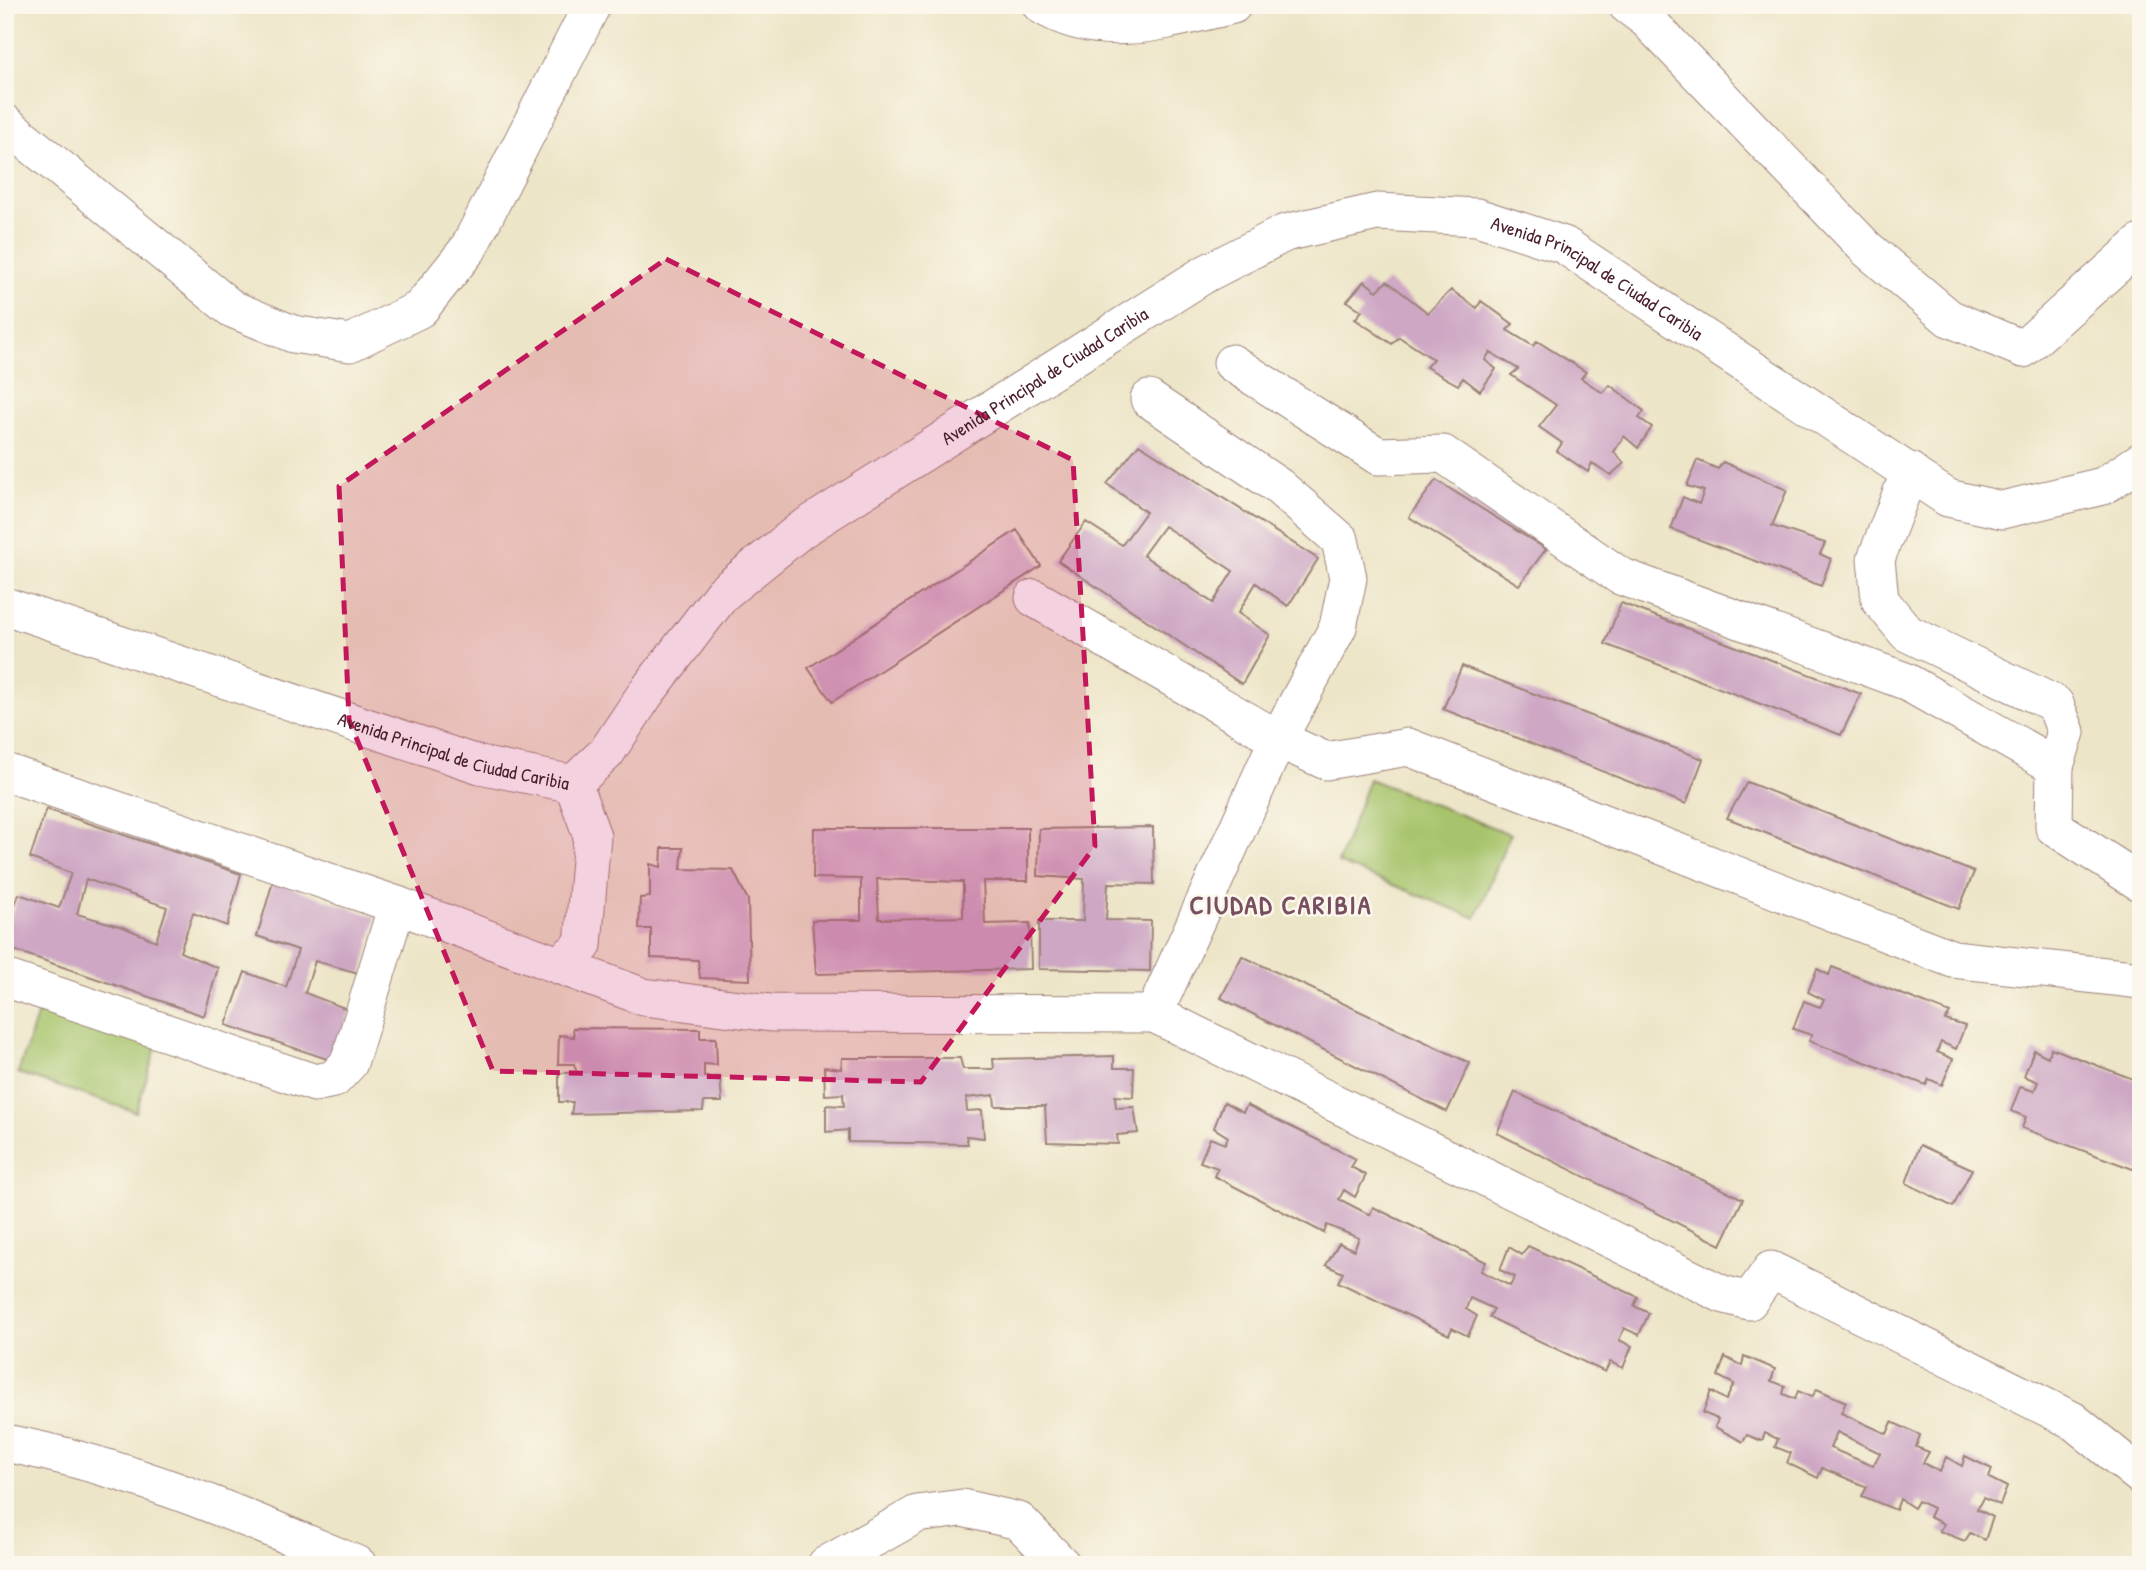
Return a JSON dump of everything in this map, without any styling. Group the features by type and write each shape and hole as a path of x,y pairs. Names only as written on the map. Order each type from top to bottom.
{"street":[{"path":"5,123 232,309 293,334 350,343 420,309 468,248 592,5"},
{"path":"1041,5 1089,26 1153,23 1233,5"},
{"path":"1627,5 1647,20 1867,248 1949,318 2023,349 2141,243"},
{"name":"Avenida Principal de Ciudad Caribia","path":"5,606 468,761 573,784 606,753 646,693 723,593 801,530 1205,274 1285,233 1377,212 1476,217 1564,245 1948,498 2002,510 2103,486 2141,461"},
{"path":"1232,363 1378,456 1443,454 1620,576 1905,681 2055,766"},
{"path":"1149,399 1278,486 1340,540 1348,578 1338,627 1278,739 1154,1014"},
{"path":"1910,471 1876,559 1880,600 1907,633 2055,704 2066,732 2055,766 2054,827 2141,883"},
{"path":"1034,598 1278,739 1326,761 1408,747 1954,959 2141,980"},
{"path":"5,772 397,905 644,997 771,1013 1154,1014 1722,1294 1749,1301 1770,1270 2072,1420 2141,1476"},
{"path":"559,964 583,946 592,836 573,784"},
{"path":"5,978 315,1083 334,1079 349,1063 397,905"},
{"path":"5,1443 50,1451 178,1489 358,1565"},
{"path":"826,1565 917,1514 962,1508 1019,1521 1062,1565"}],"highlighted area":[{"path":"666,259 1073,460 1095,846 921,1082 493,1071 349,720 339,486"}],"green space":[{"path":"1369,779 1510,834 1476,918 1338,863"},
{"path":"41,1004 156,1047 136,1112 18,1073"}],"building":[{"path":"1364,281 1377,291 1387,281 1428,313 1451,290 1477,308 1481,301 1513,324 1507,330 1533,346 1537,341 1586,372 1581,378 1603,393 1610,385 1644,411 1639,418 1652,427 1638,448 1624,436 1614,452 1624,463 1611,475 1592,463 1588,472 1557,451 1562,443 1539,427 1556,405 1511,375 1518,369 1490,352 1485,360 1496,369 1480,391 1463,378 1458,385 1426,367 1433,359 1399,337 1392,344 1355,319 1362,311 1347,301"},
{"path":"1139,444 1318,559 1288,606 1256,583 1238,613 1270,635 1242,684 1058,561 1086,522 1122,545 1146,512 1107,484","holes":["1164,526 1233,571 1213,603 1143,555"]},
{"path":"1697,460 1718,469 1723,462 1787,490 1772,526 1825,543 1820,554 1831,559 1821,586 1671,529 1683,497 1699,504 1704,491 1687,486"},
{"path":"1436,480 1546,549 1519,585 1409,517"},
{"path":"1017,530 1041,566 832,702 808,668"},
{"path":"1621,603 1861,694 1841,735 1605,644"},
{"path":"1462,666 1703,759 1686,804 1443,709"},
{"path":"1747,782 1974,872 1959,909 1727,818"},
{"path":"46,809 241,874 227,926 193,913 180,952 218,968 204,1016 5,947 5,931 19,894 59,908 71,873 30,858","holes":["86,879 167,907 156,941 123,927 77,914"]},
{"path":"1153,827 1154,884 1108,883 1106,920 1151,921 1150,971 1039,969 1039,921 1083,921 1084,879 1038,876 1039,829"},
{"path":"814,828 1028,828 1028,881 983,881 985,924 1030,923 1031,969 816,974 812,920 861,920 861,879 813,878","holes":["877,879 963,882 963,917 879,919"]},
{"path":"662,848 683,848 681,869 733,870 748,900 750,980 700,978 698,960 651,958 651,929 639,929 640,898 650,897 650,864 661,867"},
{"path":"273,881 376,917 362,974 315,961 305,993 350,1010 336,1062 226,1025 245,972 286,987 298,950 257,936"},
{"path":"1242,956 1470,1063 1447,1112 1221,998"},
{"path":"1832,967 1950,1013 1945,1020 1965,1026 1956,1049 1941,1042 1937,1052 1953,1059 1942,1085 1929,1079 1926,1085 1809,1041 1812,1035 1793,1029 1804,1001 1820,1007 1824,1000 1808,992 1817,969 1829,975"},
{"path":"573,1028 700,1029 700,1038 716,1038 717,1065 704,1064 704,1077 720,1077 722,1102 704,1102 703,1111 571,1114 573,1102 559,1102 559,1073 577,1073 574,1064 558,1064 559,1035 574,1037"},
{"path":"2051,1048 2141,1082 2141,1172 2022,1128 2026,1117 2011,1111 2020,1087 2034,1091 2038,1082 2024,1076 2034,1050 2048,1057"},
{"path":"1114,1056 1114,1068 1134,1068 1133,1097 1115,1096 1116,1108 1134,1107 1138,1133 1117,1135 1118,1144 1047,1142 1045,1106 995,1106 994,1095 966,1098 967,1111 982,1110 984,1138 966,1136 968,1144 848,1142 848,1130 826,1132 826,1105 844,1106 843,1094 825,1095 824,1067 841,1069 842,1058 960,1058 963,1069 994,1069 993,1059"},
{"path":"1515,1092 1743,1199 1721,1245 1497,1133"},
{"path":"1224,1102 1243,1112 1247,1105 1356,1159 1351,1167 1366,1175 1355,1197 1344,1190 1339,1199 1370,1215 1373,1207 1486,1262 1481,1271 1510,1286 1515,1277 1500,1270 1509,1247 1522,1255 1528,1246 1638,1297 1634,1306 1649,1313 1639,1335 1624,1328 1619,1340 1632,1346 1623,1368 1610,1362 1605,1372 1489,1317 1494,1309 1470,1298 1466,1309 1477,1316 1468,1336 1452,1328 1449,1335 1338,1282 1343,1273 1326,1265 1339,1243 1354,1250 1359,1238 1327,1225 1324,1233 1214,1176 1218,1168 1200,1162 1210,1138 1225,1144 1228,1137 1214,1128"},
{"path":"1920,1145 1972,1169 1953,1207 1906,1183"},
{"path":"1744,1356 1775,1369 1771,1381 1785,1386 1783,1394 1795,1399 1798,1391 1812,1397 1817,1389 1846,1402 1841,1413 1887,1434 1892,1422 1920,1435 1916,1447 1929,1452 1923,1463 1940,1472 1946,1457 1962,1466 1965,1456 1992,1469 1989,1478 2007,1487 2000,1505 1983,1498 1977,1509 1993,1517 1985,1540 1970,1533 1965,1541 1939,1531 1944,1524 1929,1517 1933,1508 1918,1501 1914,1508 1900,1499 1896,1510 1862,1496 1867,1487 1822,1468 1818,1478 1787,1463 1791,1453 1775,1447 1778,1439 1765,1433 1762,1441 1747,1435 1743,1442 1715,1427 1718,1419 1703,1413 1711,1391 1726,1400 1734,1384 1718,1376 1725,1357 1742,1366","holes":["1837,1432 1880,1453 1873,1466 1830,1448"]}],"district":[{"name":"CIUDAD CARIBIA","path":"1281,905"}]}
